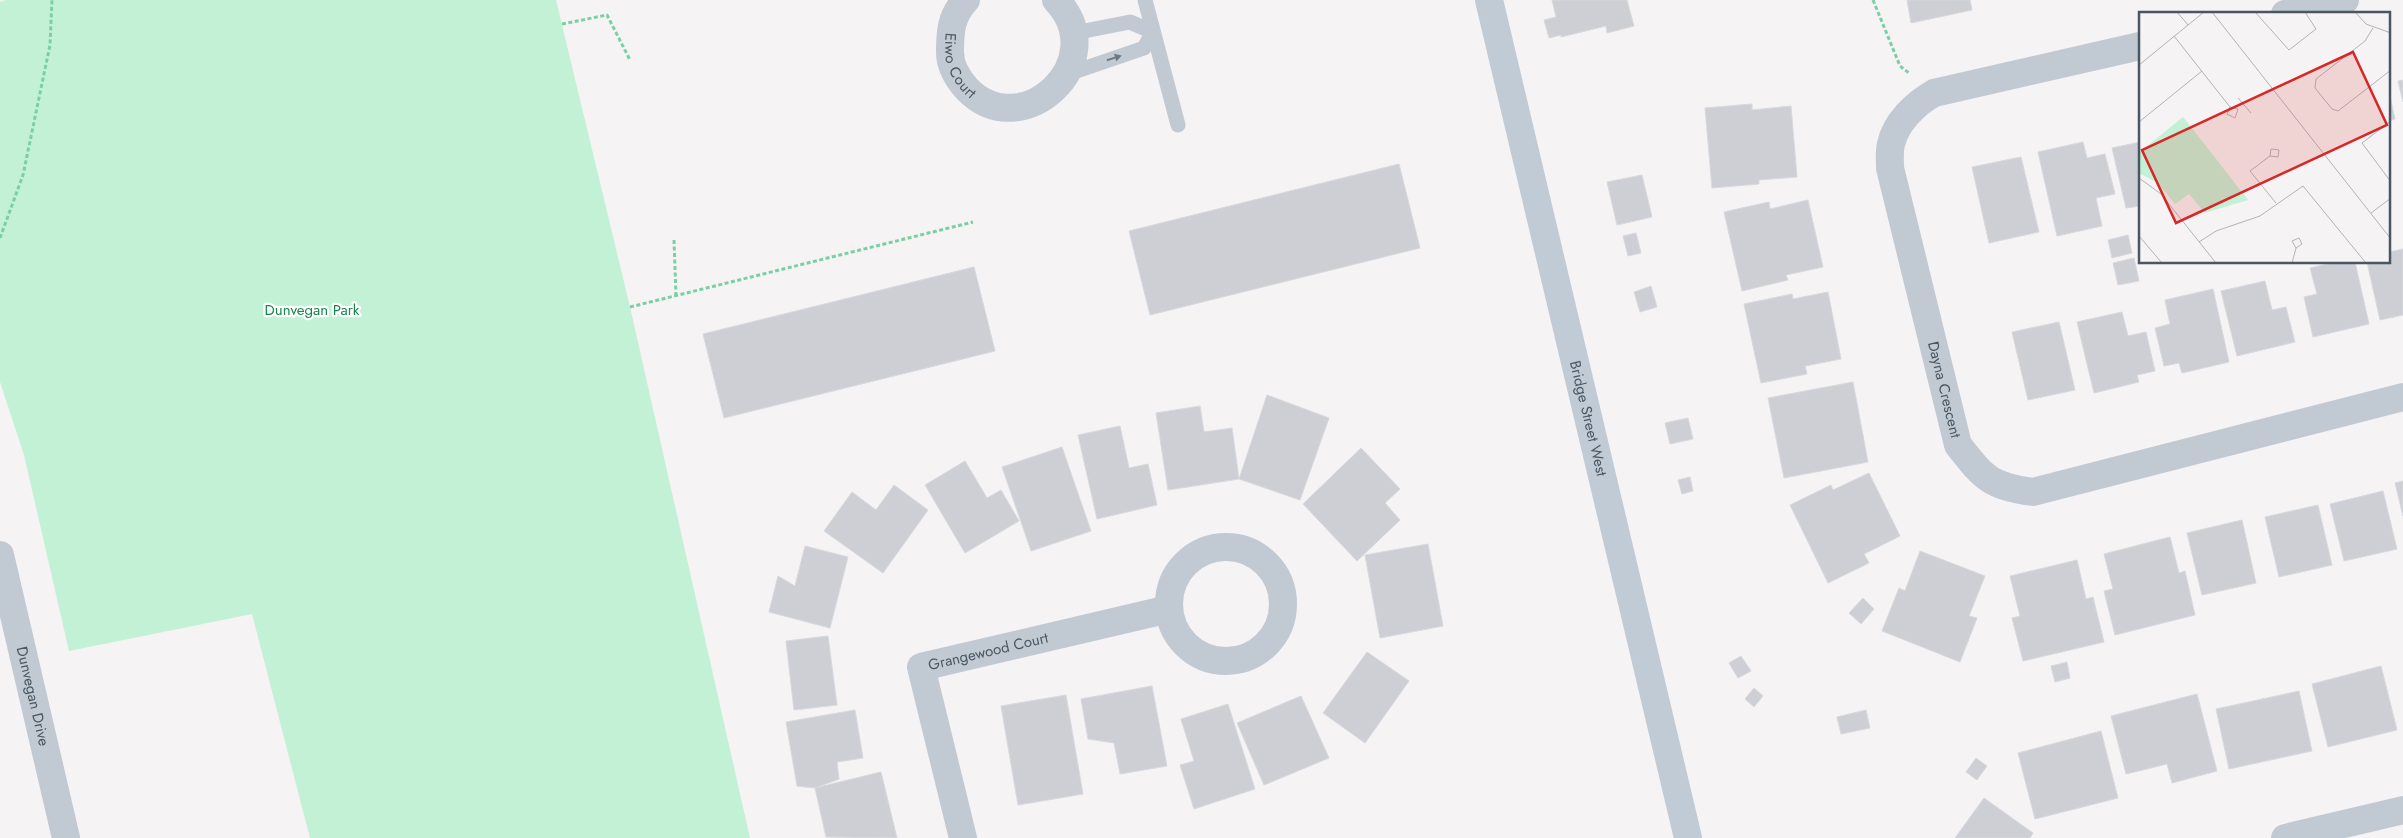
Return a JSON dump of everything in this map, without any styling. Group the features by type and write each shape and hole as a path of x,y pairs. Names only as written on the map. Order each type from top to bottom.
{"main road":[{"name":"Bridge Street West","path":"1489,0 1688,838"}],"street":[{"name":"Eiwo Court","path":"966,0 959,8 950,27 950,60 959,80 972,94 992,104 1011,107 1033,104 1055,91 1068,74 1074,55 1074,33 1064,9 1056,0"},
{"path":"2294,12 2345,0"},
{"name":"Dayna Crescent","path":"2139,46 1934,93 1916,104 1901,124 1891,144 1890,168 1958,445 1980,474 2006,489 2033,492 2403,397"},
{"path":"1228,547 1254,554 1270,567 1283,594 1282,616 1274,635 1261,649 1244,658 1215,660 1196,653 1186,644 1174,628 1169,609 1169,598 1174,579 1186,563 1208,549 1228,547"},
{"name":"Dunvegan Drive","path":"0,555 66,838"},
{"name":"Grangewood Court","path":"963,838 921,667 1169,609"},
{"path":"2285,838 2403,810"}],"lane":[{"path":"1145,0 1178,125"},
{"path":"1074,33 1130,22 1153,32"},
{"path":"1068,74 1144,48 1153,32"}],"path":[{"path":"0,238 23,174 50,45 52,0"},
{"path":"1873,0 1900,66 1934,93"},
{"path":"562,24 606,15 630,60"},
{"path":"630,308 973,222"},
{"path":"674,240 676,296"}],"green space":[{"name":"Dunvegan Park","path":"6,0 556,0 630,307 750,838 310,838 252,614 69,651 24,455 0,382 0,2"}],"building":[{"path":"1552,0 1627,0 1634,26 1607,33 1606,26 1549,38 1544,20 1556,17"},
{"path":"1907,0 1970,0 1972,10 1911,23"},
{"path":"2403,80 2403,102 2398,81"},
{"path":"2390,96 2395,119 2390,121"},
{"path":"1752,104 1752,110 1791,106 1797,177 1759,180 1759,184 1712,188 1705,108"},
{"path":"2083,142 2087,158 2105,154 2115,194 2096,198 2102,226 2057,236 2038,152"},
{"path":"2139,142 2139,206 2126,208 2112,148"},
{"path":"2021,157 2039,232 1989,243 1972,167"},
{"path":"1399,164 1420,248 1150,315 1129,231"},
{"path":"1642,175 1652,217 1617,225 1607,182"},
{"path":"1808,200 1823,267 1786,275 1788,280 1742,291 1724,212 1769,202 1770,209"},
{"path":"1636,233 1641,253 1628,256 1623,236"},
{"path":"2128,235 2132,253 2112,258 2108,240"},
{"path":"2403,249 2403,315 2380,320 2367,264 2390,264 2390,252"},
{"path":"2134,258 2139,281 2118,285 2113,263"},
{"path":"2327,264 2355,264 2369,324 2313,337 2304,297 2317,294 2310,268"},
{"path":"974,267 995,351 724,418 703,334"},
{"path":"2265,281 2272,310 2286,307 2295,342 2237,356 2221,291"},
{"path":"1651,286 1657,307 1640,312 1634,292"},
{"path":"2213,289 2229,362 2182,373 2179,363 2164,366 2155,328 2170,324 2165,300"},
{"path":"1828,292 1841,359 1805,366 1807,374 1761,383 1744,304 1792,294 1793,299"},
{"path":"2122,312 2128,336 2146,332 2155,371 2137,375 2139,382 2094,393 2077,322"},
{"path":"2059,322 2075,390 2028,400 2012,332"},
{"path":"1853,382 1868,462 1784,478 1768,398"},
{"path":"1267,395 1329,418 1300,500 1239,479"},
{"path":"1200,406 1204,432 1232,428 1239,479 1168,490 1156,413"},
{"path":"1688,418 1693,439 1670,444 1665,423"},
{"path":"1120,426 1129,468 1148,464 1157,505 1097,519 1078,435"},
{"path":"1062,447 1091,531 1031,551 1002,467"},
{"path":"1361,448 1400,489 1385,503 1400,520 1357,561 1303,504"},
{"path":"965,461 987,498 1001,490 1019,521 965,553 925,485"},
{"path":"1869,473 1900,536 1864,554 1869,563 1828,583 1790,505 1831,485 1833,490"},
{"path":"1690,477 1693,491 1682,494 1678,480"},
{"path":"2403,481 2403,516 2395,483"},
{"path":"894,485 928,510 883,573 824,531 852,492 876,510"},
{"path":"2383,491 2397,549 2344,561 2330,504"},
{"path":"2318,505 2332,565 2279,577 2265,517"},
{"path":"2242,520 2256,583 2202,595 2187,533"},
{"path":"2170,537 2179,573 2185,571 2195,615 2115,635 2104,591 2113,589 2104,554"},
{"path":"1428,544 1443,626 1380,638 1365,555"},
{"path":"805,546 848,557 830,628 769,612 778,576 795,586"},
{"path":"1920,551 1985,576 1969,616 1977,618 1960,662 1882,631 1899,588 1905,591"},
{"path":"2077,560 2086,599 2093,597 2104,642 2023,661 2012,618 2020,616 2010,576"},
{"path":"1863,598 1874,609 1861,624 1849,613"},
{"path":"828,636 837,705 794,710 786,641"},
{"path":"1367,652 1409,681 1365,743 1323,713"},
{"path":"1741,656 1751,671 1738,678 1729,663"},
{"path":"2067,662 2070,678 2055,682 2051,666"},
{"path":"2381,666 2397,730 2328,747 2312,684"},
{"path":"1152,686 1167,766 1120,774 1114,743 1088,739 1081,699"},
{"path":"1754,688 1763,696 1754,707 1745,699"},
{"path":"2299,691 2312,751 2229,769 2216,709"},
{"path":"2197,694 2217,771 2172,783 2167,764 2126,774 2111,716"},
{"path":"1066,695 1083,794 1018,805 1001,706"},
{"path":"1301,696 1329,758 1264,785 1237,723"},
{"path":"1228,704 1255,789 1194,809 1180,765 1194,761 1181,719"},
{"path":"855,710 863,758 837,762 839,779 815,788 797,786 786,722"},
{"path":"1866,710 1870,728 1841,734 1837,717"},
{"path":"2101,731 2118,798 2035,819 2018,753"},
{"path":"1976,758 1987,766 1977,780 1966,772"},
{"path":"881,772 897,838 826,837 815,788"},
{"path":"1984,798 2033,833 2030,838 1955,838"}]}
